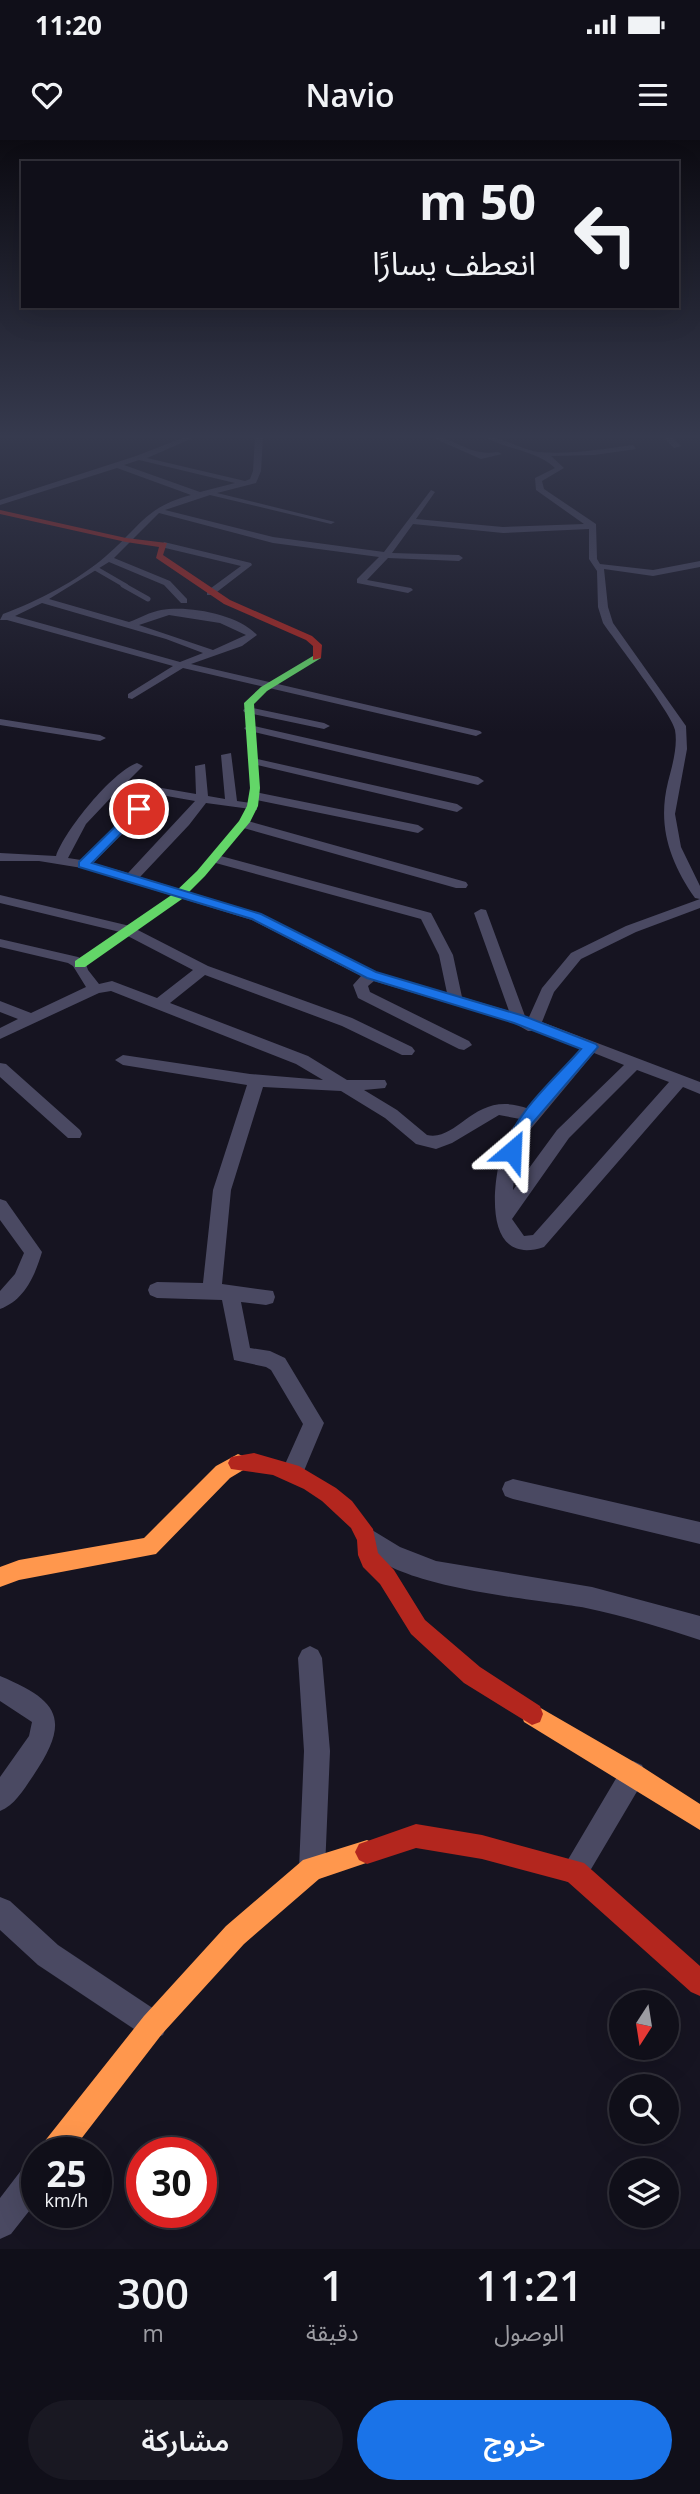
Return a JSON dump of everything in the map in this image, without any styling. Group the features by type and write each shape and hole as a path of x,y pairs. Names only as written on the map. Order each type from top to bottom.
{"street":[{"path":"105,535 164,545 248,565 210,593"},
{"path":"3,618 42,600 108,559 130,535"},
{"path":"255,535 386,555 459,558"},
{"path":"400,535 386,555 360,581 408,590"},
{"path":"593,535 593,559 599,566 603,607 608,623 680,726 683,740 669,813 679,864 700,895"},
{"path":"80,964 125,929 181,894 217,859 244,824 254,802 248,710 252,699 318,656 318,645 287,627 210,593 159,556 164,545"},
{"path":"108,559 167,583 184,601"},
{"path":"599,566 653,573 700,564"},
{"path":"42,600 209,652"},
{"path":"129,626 161,612 174,612 220,620 249,630 252,635 230,647 209,652 184,664 132,696"},
{"path":"3,618 268,687 475,733"},
{"path":"248,710 324,726"},
{"path":"0,722 100,738"},
{"path":"250,728 478,782"},
{"path":"227,755 231,802"},
{"path":"253,761 457,808"},
{"path":"60,862 69,834 94,810 105,794 137,766"},
{"path":"131,878 185,822 201,800 201,766"},
{"path":"118,784 201,800 254,802 418,829"},
{"path":"84,864 158,791"},
{"path":"244,824 461,885"},
{"path":"0,857 39,857 84,864 257,917 372,975 526,1023 700,1088"},
{"path":"217,859 426,916 446,955 456,1002"},
{"path":"0,899 125,929 203,969 347,1022 407,1051"},
{"path":"526,1023 547,991 576,956 631,929 700,903"},
{"path":"481,913 526,1023"},
{"path":"0,943 52,954 80,964"},
{"path":"80,964 81,971 95,989"},
{"path":"159,1004 203,969"},
{"path":"372,975 360,985 363,995 464,1045"},
{"path":"0,1034 95,989 112,986 302,1060 391,1114 422,1140 436,1143 496,1109 512,1109 530,1116"},
{"path":"0,1006 32,1019"},
{"path":"591,1047 516,1135 506,1167 503,1218 510,1233 520,1243 538,1242 680,1080"},
{"path":"123,1060 257,1080 345,1087 379,1084"},
{"path":"503,1218 563,1134 635,1063"},
{"path":"0,1068 74,1134"},
{"path":"257,1080 222,1190 221,1292 242,1354 248,1358 273,1359 283,1368 314,1423 293,1471"},
{"path":"0,1206 33,1252 26,1274 8,1297 0,1301"},
{"path":"157,1290 221,1292 266,1297"},
{"path":"0,1577 19,1570 149,1547 223,1472 239,1462 254,1461 293,1471 325,1491 349,1514 366,1536 392,1557 456,1578 555,1591 648,1611 700,1628"},
{"path":"513,1489 700,1533"},
{"path":"366,1536 369,1557 387,1578 416,1626 478,1682 633,1774 700,1818"},
{"path":"310,1658 317,1751 312,1869"},
{"path":"0,1688 26,1701 43,1716 46,1726 41,1741 0,1798"},
{"path":"575,1872 633,1774"},
{"path":"66,2137 153,2025 235,1935 312,1869 416,1836 482,1847 575,1872 700,1983"},
{"path":"0,1911 48,1955 153,2025"},
{"path":"0,2223 21,2196"}],"lane":[{"path":"94,568 148,599"}],"traffic: fast":[{"path":"80,964 178,896 201,874 241,827 252,806 255,788 249,703 264,689 316,658"}],"traffic: slow":[{"path":"0,1577 19,1570 149,1547 223,1472 238,1463"},
{"path":"532,1714 633,1774 700,1818"},
{"path":"66,2137 153,2025 235,1935 312,1869 367,1852"}],"traffic: jam":[{"path":"105,535 164,545 159,556 227,602 309,638 318,645 316,658"},
{"path":"238,1463 254,1462 292,1473 311,1482 345,1507 366,1536 370,1560 387,1577 418,1627 472,1675 532,1714"},
{"path":"367,1852 416,1836 482,1847 575,1872 700,1983"}],"route":[{"path":"139,809 84,864 257,917 395,984 519,1019 533,1027 591,1047 524,1122 516,1135 512,1151"}]}
